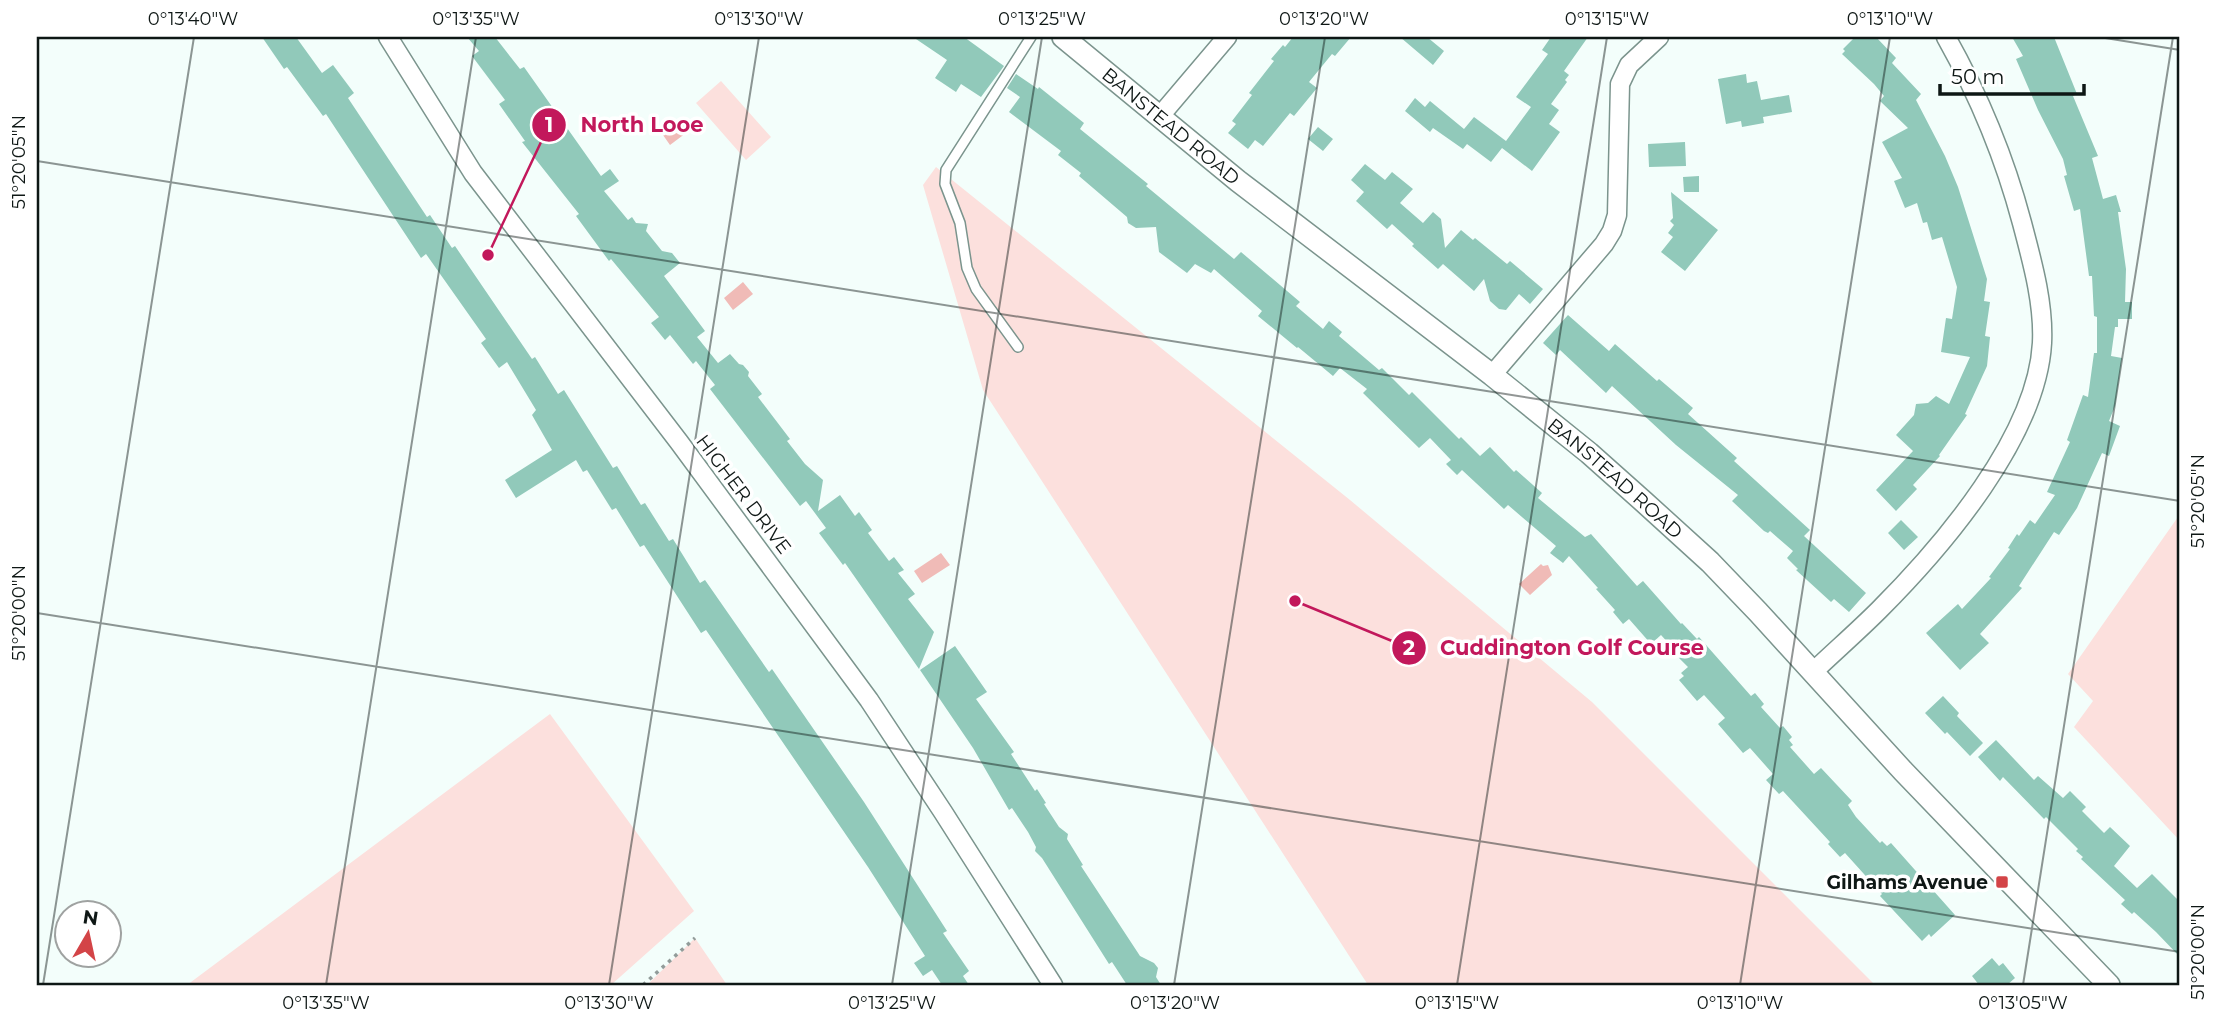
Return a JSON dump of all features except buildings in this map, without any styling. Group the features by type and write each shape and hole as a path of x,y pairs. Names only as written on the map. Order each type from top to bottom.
{"street":[{"name":"HIGHER DRIVE","path":"388,37 473,173 679,442 869,700 1053,985"},
{"name":"BANSTEAD ROAD","path":"1063,37 1238,181 1492,375 1589,453 1654,510 1710,562 1903,771 2109,985"},
{"path":"1160,116 1227,37"},
{"path":"1492,375 1604,244 1612,231 1617,215 1620,84 1629,65 1659,37"},
{"path":"1814,672 1880,609 1932,552 1965,510 2012,440 2028,407 2037,376 2042,343 2041,307 2021,219 1989,129 1945,37"}],"lane":[{"path":"1018,348 971,278 960,223 945,184 946,170 1031,37"}],"path":[{"path":"643,985 695,938"}],"shaded area":[{"path":"721,81 771,137 746,160 696,103"},
{"path":"682,120 690,130 670,145 663,135"},
{"path":"936,167 1350,500 1592,702 1875,985 1368,985 983,390 923,185"},
{"path":"743,282 753,294 733,310 724,298"},
{"path":"2180,514 2180,841 2074,727 2093,701 2068,674"},
{"path":"941,553 950,565 922,583 914,571"},
{"path":"1541,564 1548,565 1552,575 1530,595 1519,584"},
{"path":"550,714 694,911 611,985 187,985"},
{"path":"695,938 727,985 647,985"}],"place":[{"name":"North Looe","path":"488,255"},
{"name":"Cuddington Golf Course","path":"1295,601"},
{"name":"Gilhams Avenue","path":"2002,882"}]}
